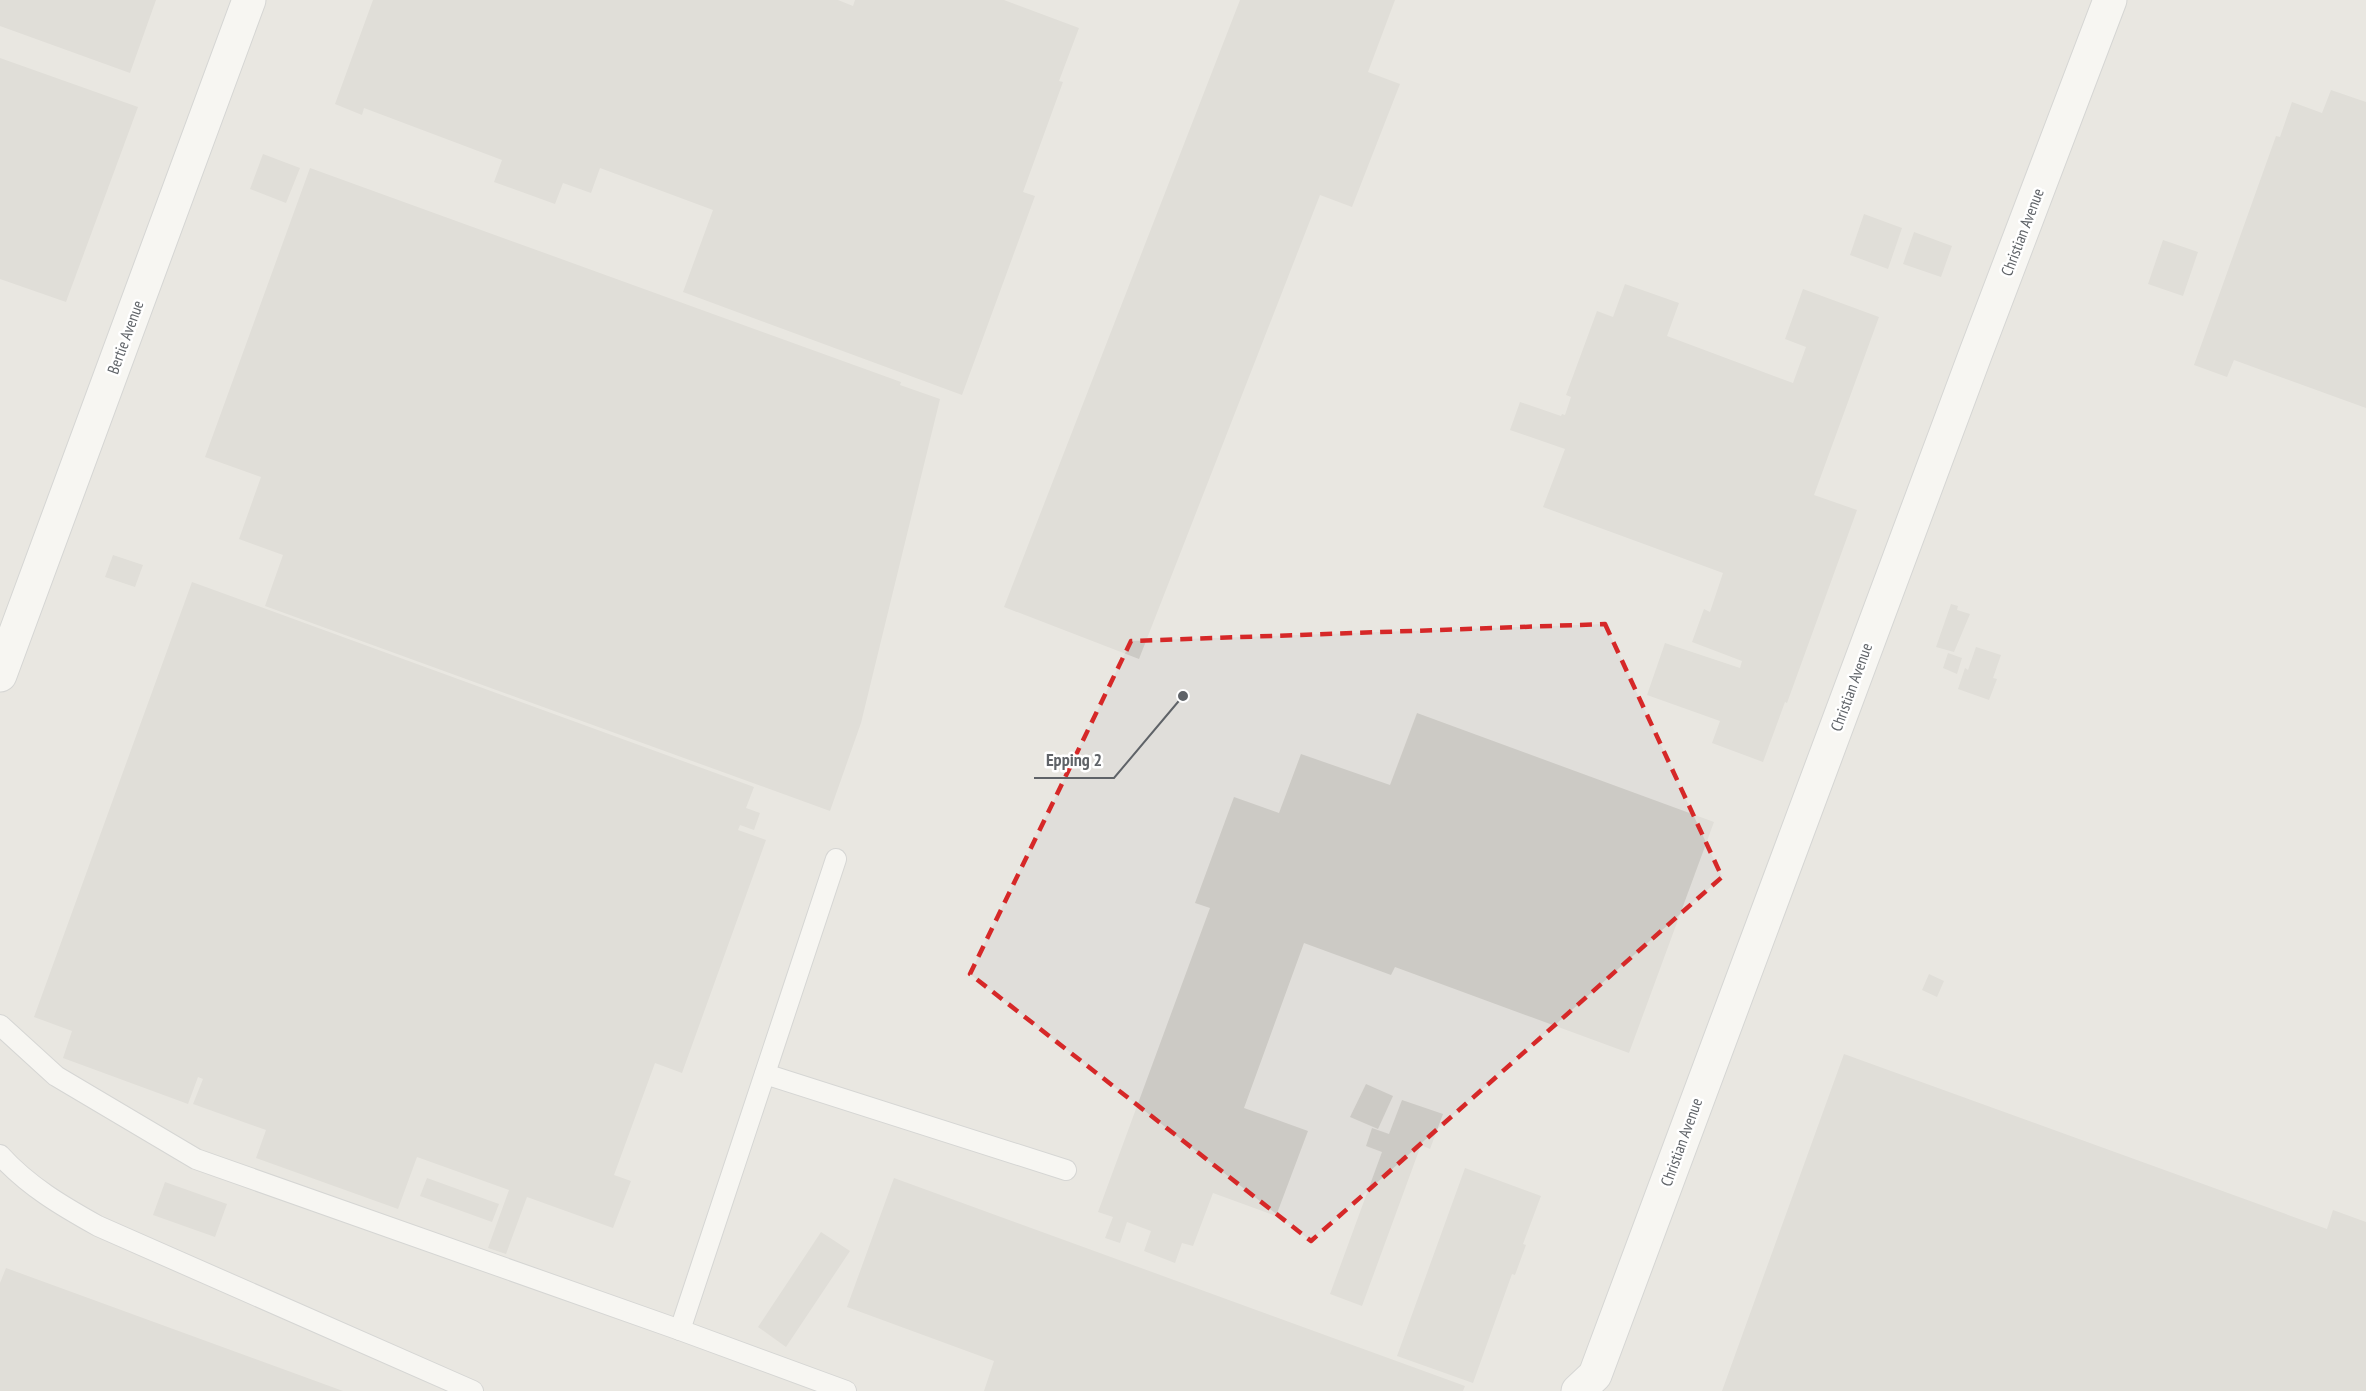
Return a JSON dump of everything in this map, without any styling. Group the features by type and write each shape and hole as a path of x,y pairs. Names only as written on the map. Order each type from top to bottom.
{"street":[{"name":"Bertie Avenue","path":"0,675 249,0"},
{"name":"Christian Avenue","path":"1592,1386 1966,378 2110,0"}],"lane":[{"path":"681,1330 836,859"},
{"path":"0,1025 56,1076 196,1159 681,1330 846,1391"},
{"path":"765,1074 1065,1170"},
{"path":"0,1155 16,1173 53,1201 98,1226 473,1391"}],"highlighted area":[{"path":"1605,624 1722,877 1311,1241 970,974 1131,641"}],"shaded area":[{"path":"0,0 2366,0 2366,1391 0,1391"}],"building":[{"path":"0,0 156,0 130,73 0,26"},
{"path":"373,0 838,0 853,6 855,0 1004,0 1079,28 1059,81 1063,82 1023,192 1035,196 962,395 683,292 713,210 600,168 591,193 563,183 555,204 494,182 502,160 364,108 362,115 335,104"},
{"path":"1240,0 1395,0 1368,72 1400,84 1352,207 1320,195 1139,659 1004,607"},
{"path":"0,58 138,107 66,302 0,279"},
{"path":"2331,90 2366,102 2366,408 2234,360 2227,377 2194,365 2276,136 2280,137 2292,102 2322,113"},
{"path":"263,154 300,168 286,203 250,189"},
{"path":"310,168 901,382 900,385 940,399 861,723 830,811 265,606 283,555 239,539 261,477 205,457"},
{"path":"1864,214 1902,228 1888,269 1850,255"},
{"path":"1914,232 1952,246 1941,277 1903,264"},
{"path":"2163,240 2198,252 2183,296 2148,284"},
{"path":"1625,284 1679,303 1667,336 1793,383 1806,347 1785,339 1803,289 1879,317 1814,495 1857,510 1787,703 1785,702 1763,762 1712,743 1720,721 1647,695 1665,643 1740,668 1742,661 1692,642 1704,609 1710,612 1723,573 1543,507 1565,449 1510,430 1520,402 1561,416 1565,415 1571,397 1566,395 1597,311 1613,317"},
{"path":"113,555 143,565 135,587 105,577"},
{"path":"192,582 754,787 746,808 760,813 754,830 740,825 738,830 766,840 682,1073 655,1063 614,1175 631,1181 613,1228 527,1197 506,1254 488,1248 509,1190 417,1157 398,1209 256,1158 266,1130 193,1104 203,1079 198,1077 188,1104 63,1058 72,1031 34,1017"},
{"path":"1951,604 1958,606 1957,610 1970,614 1954,652 1936,647"},
{"path":"1976,647 2001,655 1993,678 1997,679 1989,700 1958,689 1965,668 1968,670"},
{"path":"1948,653 1962,658 1957,674 1943,668"},
{"path":"1417,713 1714,822 1629,1053 1395,967 1391,975 1304,943 1244,1108 1308,1131 1276,1216 1213,1193 1193,1246 1182,1243 1175,1263 1144,1251 1151,1231 1127,1222 1120,1243 1105,1238 1113,1217 1098,1212 1210,908 1195,903 1234,797 1279,813 1301,754 1390,785"},
{"path":"1929,974 1944,981 1937,997 1922,990"},
{"path":"1844,1054 2327,1229 2333,1210 2366,1222 2366,1391 1722,1391"},
{"path":"1366,1084 1393,1096 1378,1129 1350,1117"},
{"path":"1402,1100 1443,1114 1430,1149 1421,1145 1362,1306 1330,1294 1382,1152 1366,1146 1372,1128 1389,1134"},
{"path":"1465,1168 1541,1196 1523,1244 1526,1245 1515,1275 1512,1274 1473,1383 1397,1356"},
{"path":"427,1178 499,1204 492,1222 420,1196"},
{"path":"894,1178 1465,1386 1463,1391 984,1391 994,1361 847,1307"},
{"path":"165,1182 227,1204 215,1237 153,1215"},
{"path":"821,1232 850,1251 786,1347 758,1327"},
{"path":"6,1268 343,1391 0,1391 0,1283"}],"place":[{"name":"Epping 2","path":"1183,696"}]}
